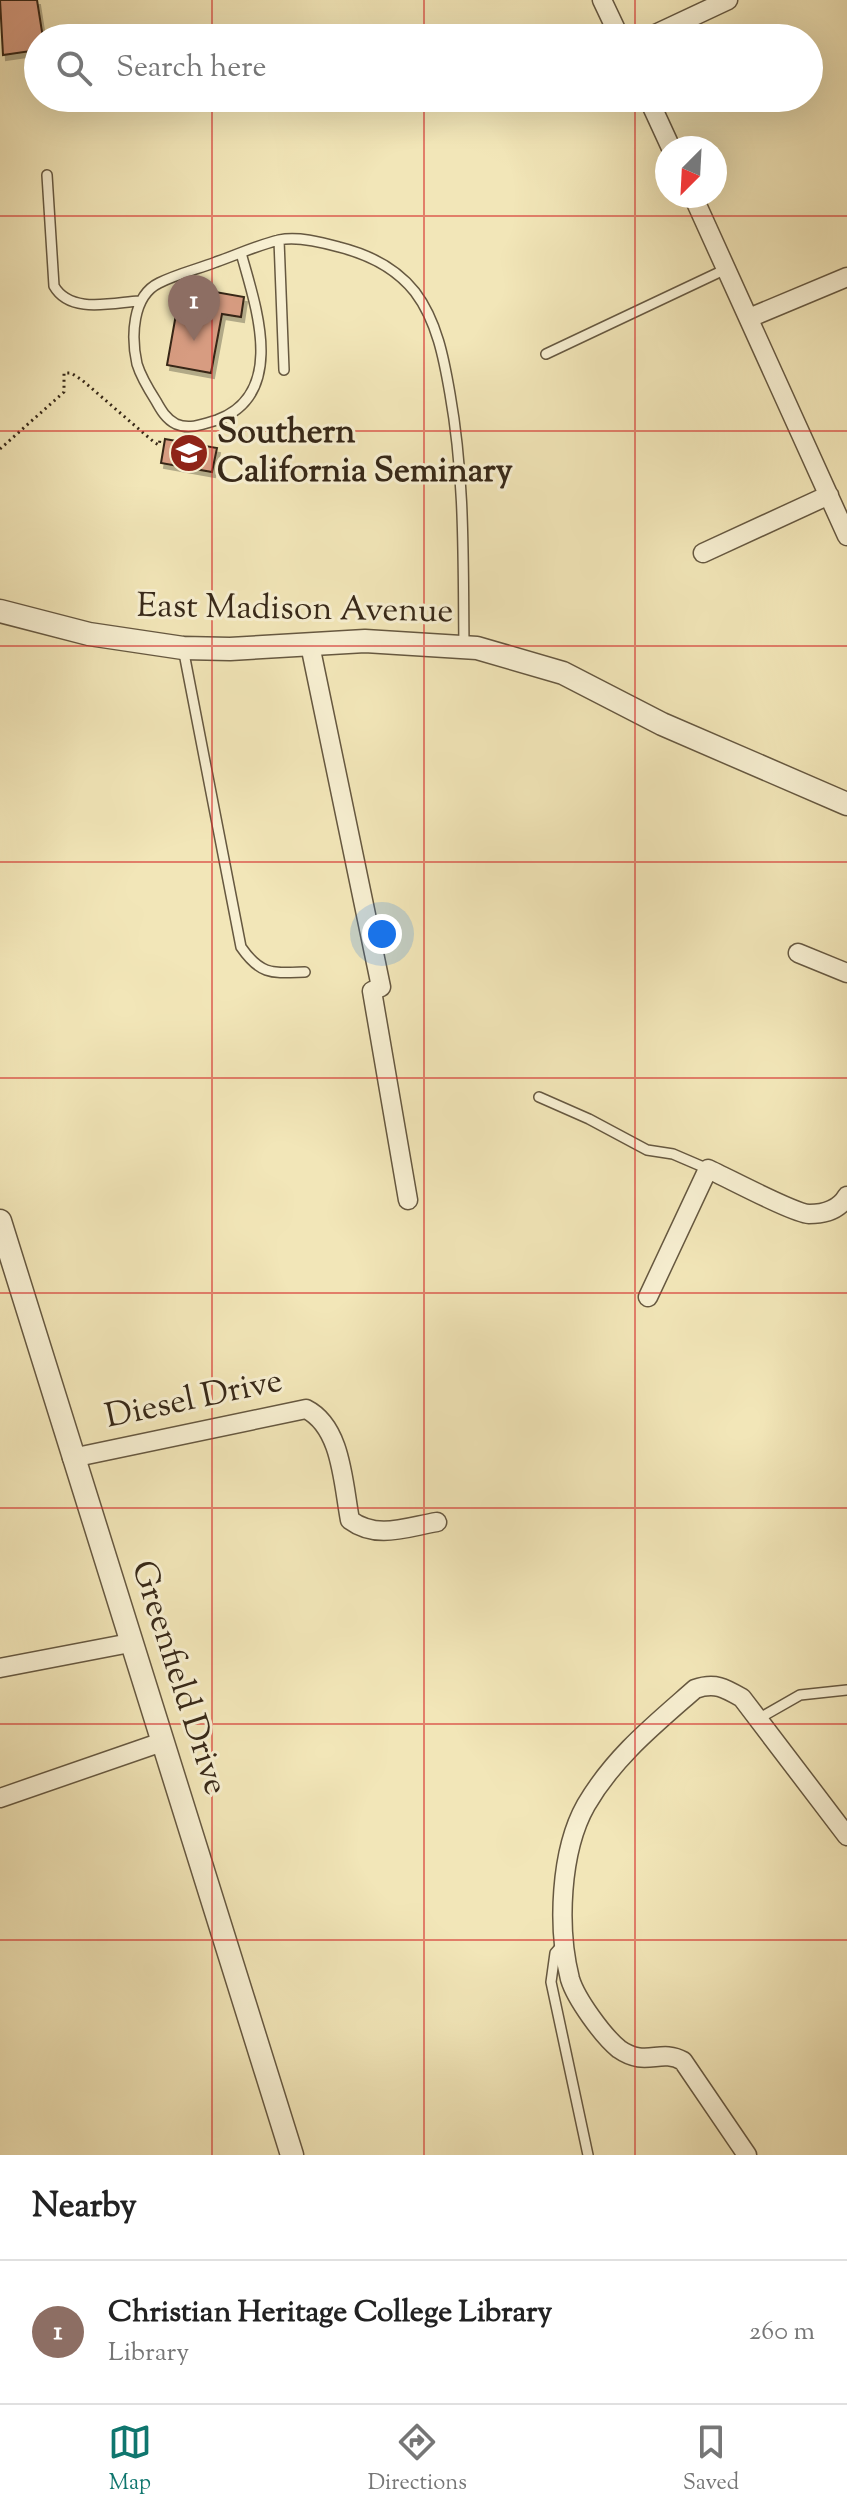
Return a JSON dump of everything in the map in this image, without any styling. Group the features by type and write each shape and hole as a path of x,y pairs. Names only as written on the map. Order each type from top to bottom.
{"street":[{"path":"602,0 613,24"},
{"path":"677,24 728,0"},
{"path":"654,112 665,136"},
{"path":"698,208 847,536"},
{"path":"749,318 847,277"},
{"path":"703,553 829,495"},
{"name":"East Madison Avenue","path":"0,611 89,634 183,648 230,649 365,641 464,647 563,673 662,724 847,804"},
{"path":"310,645 381,987 372,991 408,1200"},
{"path":"798,953 847,973"},
{"path":"648,1297 708,1169 806,1214 831,1212 847,1196"},
{"name":"Greenfield Drive","path":"0,1221 292,2155"},
{"name":"Diesel Drive","path":"72,1458 306,1409 322,1419 333,1436 350,1520 377,1533 437,1522"},
{"path":"0,1668 130,1643"},
{"path":"747,2155 683,2061 674,2056 636,2059 617,2047 588,2012 571,1980 561,1914 569,1851 585,1806 625,1751 695,1689 708,1685 722,1686 742,1698 847,1836"},
{"path":"0,1798 162,1742"}],"lane":[{"path":"47,175 54,286 59,294 68,301 81,304 139,301"},
{"path":"241,253 260,324 262,353 260,368 247,397 223,417 192,426 180,426 163,413 137,363 135,333 139,301 147,290 160,282 241,253 279,240 325,243 361,252 386,266 415,291 434,325 445,362 460,468 464,647"},
{"path":"279,240 284,370"},
{"path":"546,354 726,269"},
{"path":"183,648 241,947 252,963 269,973 305,972"},
{"path":"539,1097 647,1150 673,1154 708,1169"},
{"path":"758,1719 800,1695 847,1690"},
{"path":"565,1942 555,1953 551,1982 588,2155"}],"path":[{"path":"0,449 64,392 64,373 71,373 82,380 155,443 159,445 160,440 163,441"}],"building":[{"path":"0,0 37,0 41,24 24,24 24,52 3,55"},
{"path":"181,286 244,297 241,317 222,314 211,373 167,365"},
{"path":"165,439 217,448 212,472 161,463"}],"place":[{"name":"Christian Heritage College Library","path":"194,341"},
{"name":"Southern California Seminary","path":"189,453"}]}
